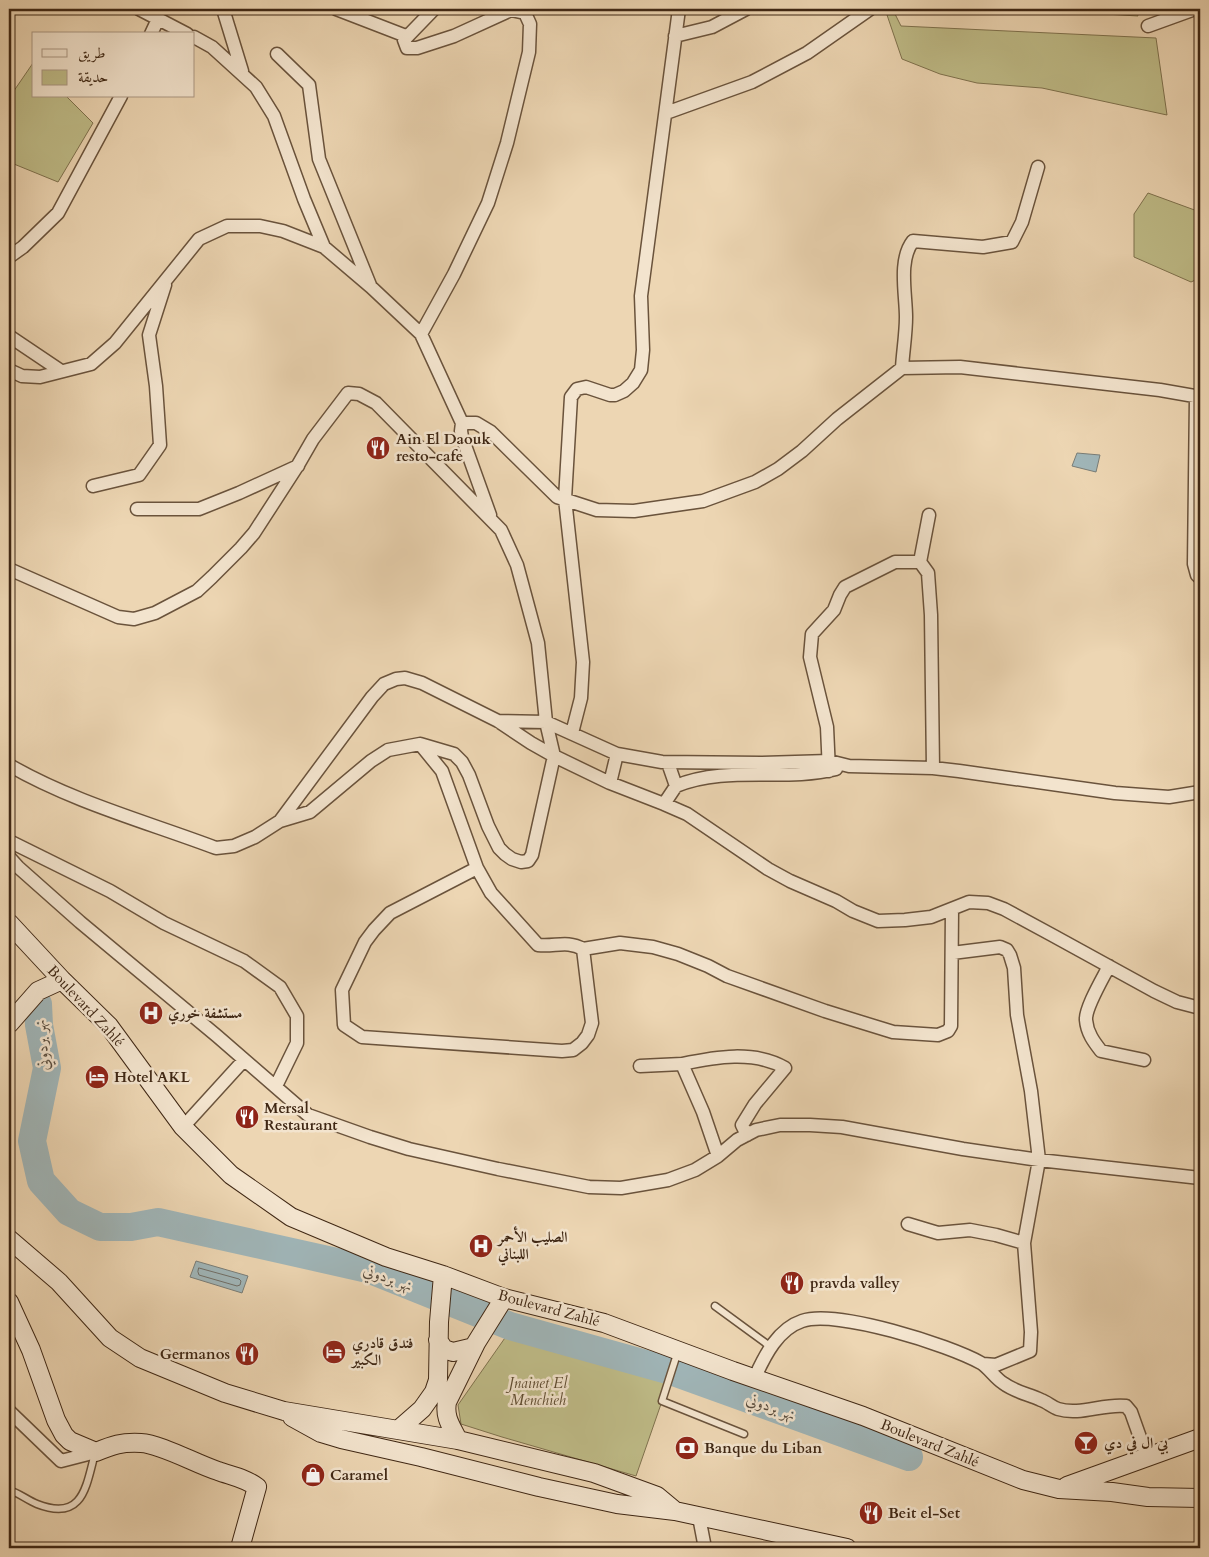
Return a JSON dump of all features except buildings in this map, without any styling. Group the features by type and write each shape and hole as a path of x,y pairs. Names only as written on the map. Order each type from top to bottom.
{"main road":[{"name":"Boulevard Zahlé","path":"9,923 62,980 109,1026 183,1127 231,1175 291,1217 443,1283 501,1302 604,1323 676,1357 755,1377 863,1416 1023,1480 1059,1489 1112,1492 1148,1497 1200,1498"},
{"path":"9,1024 38,991 62,980"},
{"path":"9,1239 59,1282 110,1338 140,1358 225,1393 284,1411 458,1440 594,1473 657,1496 675,1511"},
{"path":"398,1430 415,1416 434,1392 438,1380 438,1338 443,1283"},
{"path":"9,1302 31,1350 56,1420 64,1435 70,1441 96,1452 119,1443 141,1443 154,1446 251,1482 257,1487 240,1548"},
{"path":"458,1440 447,1418 447,1402 475,1345 501,1302"},
{"path":"438,1338 444,1349 453,1352 475,1345"},
{"path":"284,1411 296,1421 321,1432 358,1443 549,1490 617,1504 675,1511 841,1548"},
{"path":"1059,1489 1200,1438"}],"street":[{"path":"139,9 183,32"},
{"path":"223,9 242,73"},
{"path":"336,9 406,36"},
{"path":"421,334 454,274 488,202 507,142 529,52 530,24 528,11 511,10 454,36 417,48 407,48 404,40 406,36 434,9"},
{"path":"572,733 581,698 583,662 565,499 570,397 577,389 586,387 615,395 633,383 641,370 643,350 641,296 679,9"},
{"path":"675,36 712,27 746,9"},
{"path":"666,113 752,82 807,52 870,9"},
{"path":"1148,26 1195,9"},
{"path":"152,32 158,19"},
{"path":"195,38 212,47 242,73 256,87 274,116 304,199 324,247"},
{"path":"277,54 309,85 319,159 371,287"},
{"path":"9,256 23,247 58,214 120,98"},
{"path":"902,368 906,319 905,269 907,248 913,241 983,247 1012,242 1022,222 1038,167"},
{"path":"9,370 22,376 40,378 90,364 115,343 199,239 227,226 260,226 283,231 324,247 371,287 421,334 462,424 462,437 492,519"},
{"path":"93,486 139,475 160,445 156,386 149,335 168,276"},
{"path":"9,336 61,372"},
{"path":"462,424 476,423 491,432 557,497 597,510 634,511 703,501 755,482 778,469 802,451 837,419 902,368 960,367 1160,390 1198,397 1194,564 1197,575 1200,578"},
{"path":"9,569 118,617 134,619 155,613 197,591 241,548 254,533 313,439 348,394 359,394 376,403 501,530 516,565 538,643 546,722 554,756 532,855 528,861 522,862 512,859 499,848 462,762 454,754 420,744 388,750 310,812 280,821 241,844 216,848 74,797 28,777 9,765"},
{"path":"137,509 198,509 239,493 298,465"},
{"path":"929,516 920,562 928,573 931,615 933,768"},
{"path":"829,766 827,727 810,657 812,634 834,610 844,588 850,583 895,562 920,562"},
{"path":"280,821 372,697 384,684 405,678 422,683 498,721 554,756 610,783 687,814 790,882 836,901 853,912 878,921 905,920 930,917 969,902 988,903 1004,909 1154,991 1177,1002 1200,1008"},
{"path":"498,721 546,722 617,754 668,763 761,763 933,768 1115,794 1169,797 1200,792"},
{"path":"420,744 442,771 476,868 491,893 538,945 574,943 583,949 620,943 653,947 678,954 708,966 726,976 825,1012 893,1032 938,1035 948,1031 951,1026 952,909"},
{"path":"610,783 617,754"},
{"path":"668,763 676,786"},
{"path":"664,804 676,786 690,780 829,766"},
{"path":"9,841 110,891 164,924 244,962 280,988 297,1016 297,1043 276,1086"},
{"path":"9,857 80,922 308,1115 409,1149 589,1187 620,1188 668,1180 695,1170 718,1156 736,1140 756,1130 780,1125 842,1127 963,1149 1039,1160 1200,1178"},
{"path":"476,868 390,913 374,930 365,942 342,990 344,1024 362,1037 568,1051 582,1043 588,1035 592,1023 583,949"},
{"path":"952,953 1000,947 1007,950 1010,955 1014,968 1017,1015 1031,1091 1039,1160 1024,1243 1031,1332 1030,1351 996,1365 983,1364"},
{"path":"1108,966 1086,1019 1090,1037 1101,1051 1144,1060"},
{"path":"640,1066 682,1064 707,1059 742,1056 774,1062 785,1068 755,1104 742,1125 747,1135"},
{"path":"183,1127 244,1060"},
{"path":"682,1064 718,1156"},
{"path":"908,1224 938,1233 970,1230 1024,1243"},
{"path":"755,1377 770,1347 791,1326 801,1321 826,1319 865,1323 958,1352 983,1364 1002,1383 1018,1392 1040,1399 1059,1409 1085,1410 1126,1406 1131,1412 1147,1457"},
{"path":"9,1411 62,1461 96,1452"},
{"path":"699,1517 705,1548"}],"lane":[{"path":"715,1306 770,1347"},
{"path":"676,1357 662,1401 744,1434"},
{"path":"9,1490 37,1504 66,1509 73,1506 85,1491 96,1452"}],"green space":[{"path":"1056,9 1136,9 1138,16 1056,11"},
{"path":"893,10 901,26 1156,38 1167,115 1042,88 977,83 940,74 902,59 886,12"},
{"path":"32,64 32,98 68,98 93,123 58,182 9,162 9,98"},
{"path":"1148,193 1200,212 1200,278 1191,282 1134,257 1134,214"},
{"name":"Jnainet El Menchieh","path":"514,1325 669,1381 636,1476 461,1424 458,1405"}],"water":[{"path":"1077,453 1100,455 1096,472 1072,466"},
{"path":"196,1261 248,1276 242,1293 190,1277"}],"waterway":[{"name":"نهر بردوني","path":"38,1004 39,1025 47,1068 32,1141 41,1181 69,1212 100,1227 131,1227 158,1222 368,1269 510,1326 671,1371 909,1457"}],"place":[{"name":"Ain El Daouk resto-cafe","path":"378,448"},
{"name":"مستشفة خوري","path":"151,1013"},
{"name":"Hotel AKL","path":"97,1077"},
{"name":"Mersal Restaurant","path":"247,1117"},
{"name":"الصليب الأحمر اللبناني","path":"481,1246"},
{"name":"pravda valley","path":"792,1283"},
{"name":"فندق قادري الكبير","path":"334,1352"},
{"name":"Germanos","path":"247,1354"},
{"name":"بي ال في دي","path":"1086,1443"},
{"name":"Banque du Liban","path":"687,1448"},
{"name":"Caramel","path":"313,1475"},
{"name":"Beit el-Set","path":"871,1513"}]}
